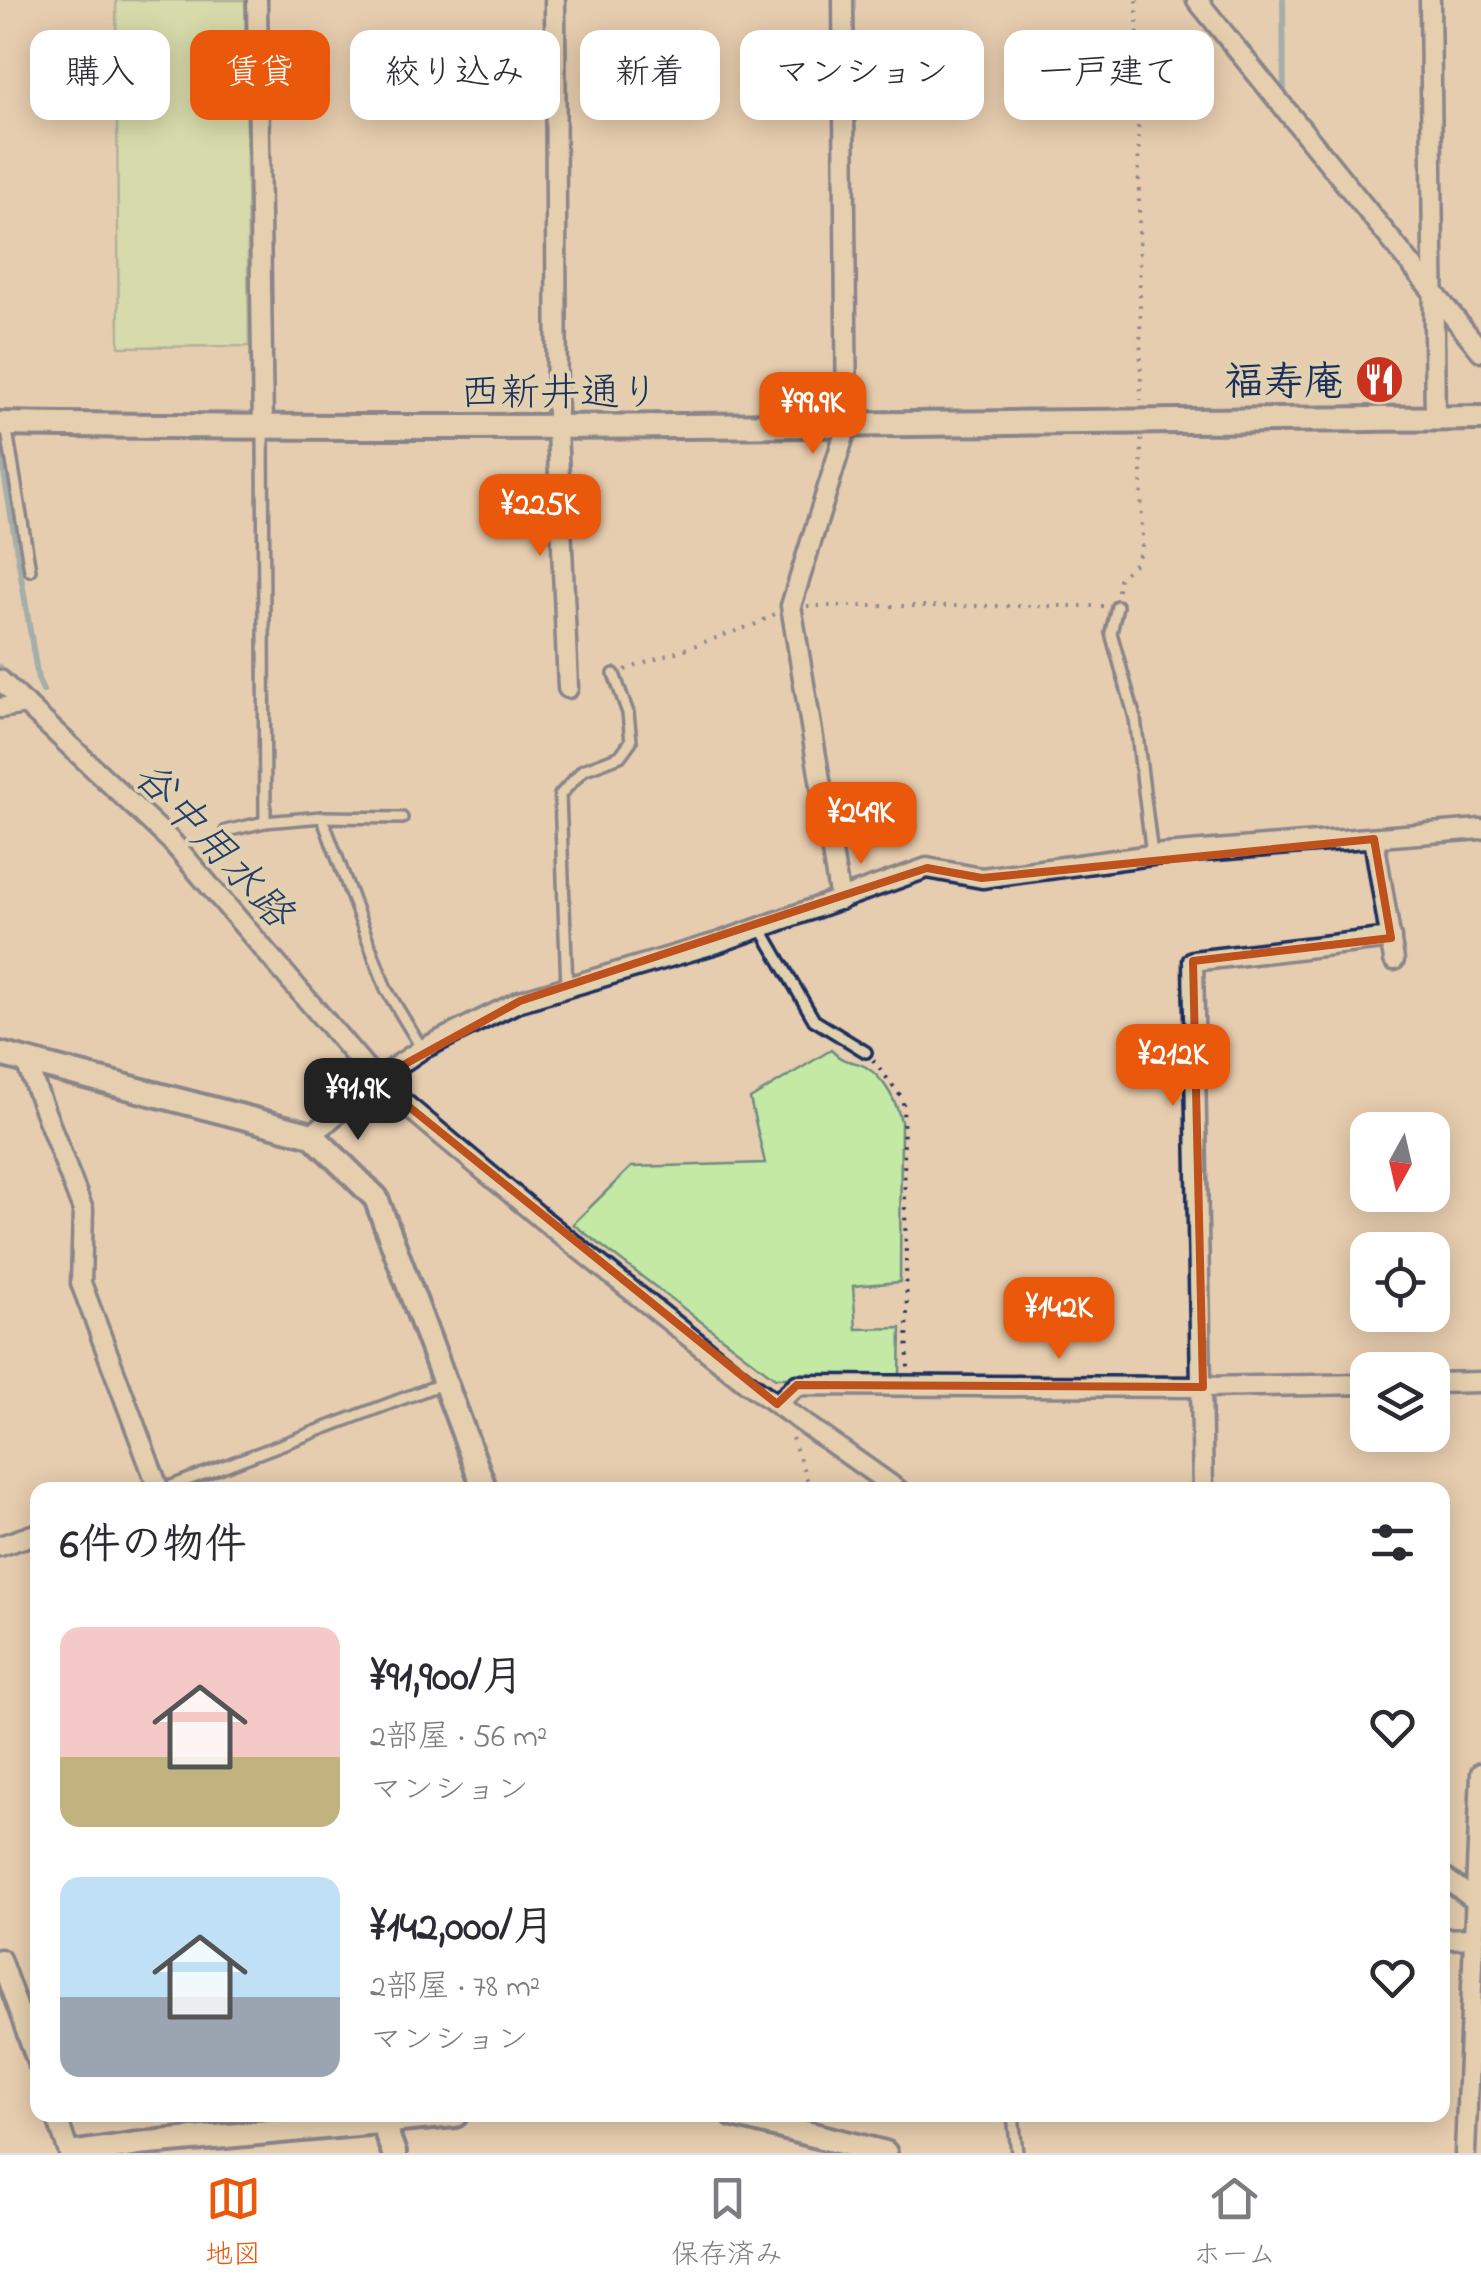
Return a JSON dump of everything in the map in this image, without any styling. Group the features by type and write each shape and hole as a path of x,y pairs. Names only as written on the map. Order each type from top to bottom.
{"street":[{"path":"258,0 263,429"},
{"path":"556,0 558,428 568,688"},
{"path":"840,900 790,606 847,426 844,0"},
{"path":"1197,0 1481,351"},
{"path":"1430,0 1435,419"},
{"name":"西新井通り","path":"3,424 263,429 558,428 1481,418"},
{"path":"0,680 172,842 376,1080 543,1220 776,1404 887,1482"},
{"path":"0,708 26,704"},
{"path":"312,1135 376,1080 422,1048 520,1002 761,928 928,868 982,878 1152,855 1481,829"},
{"path":"1374,839 1394,960"},
{"path":"1203,1482 1193,961 1391,938"},
{"path":"0,1054 312,1135 376,1198 482,1482"},
{"path":"25,1060 84,1210 81,1283 157,1482"},
{"path":"1450,1382 1481,1382"},
{"path":"776,1404 797,1385 1350,1384"},
{"path":"0,1546 30,1536"},
{"path":"1465,2153 1481,1773"},
{"path":"1450,1882 1478,1901"},
{"path":"1450,1938 1475,1938"},
{"path":"0,1959 30,2042"},
{"path":"58,2122 69,2153"},
{"path":"78,2153 344,2122"},
{"path":"382,2122 394,2153"},
{"path":"756,2122 831,2146 885,2153"}],"lane":[{"path":"3,424 30,570"},
{"path":"263,429 264,822"},
{"path":"1118,606 1111,633 1135,718 1152,855"},
{"path":"567,988 560,795 583,770 620,756 631,741 628,713 614,674"},
{"path":"322,817 386,989 422,1048"},
{"path":"226,831 264,822 322,817 402,818"},
{"path":"761,928 814,1020 866,1052"},
{"path":"181,1482 446,1382"},
{"path":"1015,2122 1017,2153"}],"path":[{"path":"614,674 756,624 790,606 1118,606 1118,580 1142,549 1137,0"},
{"path":"866,1052 904,1100 908,1385"},
{"path":"776,1404 808,1482"}],"highlighted area":[{"path":"1374,839 1391,938 1193,961 1203,1387 797,1385 777,1404 376,1080 520,1001 927,868 982,878"}],"green space":[{"path":"116,0 245,0 245,30 190,30 190,120 246,120 249,346 119,347 117,120 170,120 170,30 116,30"},
{"path":"831,1050 842,1059 861,1064 879,1078 893,1098 901,1121 900,1282 853,1286 856,1329 901,1328 900,1375 775,1378 573,1224 631,1167 765,1163 750,1099"}],"waterway":[{"path":"1185,0 1201,19"},
{"path":"1283,0 1284,99"},
{"path":"1437,283 1481,336"},
{"path":"0,448 43,691"},
{"name":"谷中用水路","path":"0,667 146,806"},
{"name":"谷中用水路","path":"207,869 277,951"},
{"name":"谷中用水路","path":"730,1358 764,1384"},
{"name":"谷中用水路","path":"1450,1894 1464,1905"}],"place":[{"name":"福寿庵","path":"1379,380"}]}
